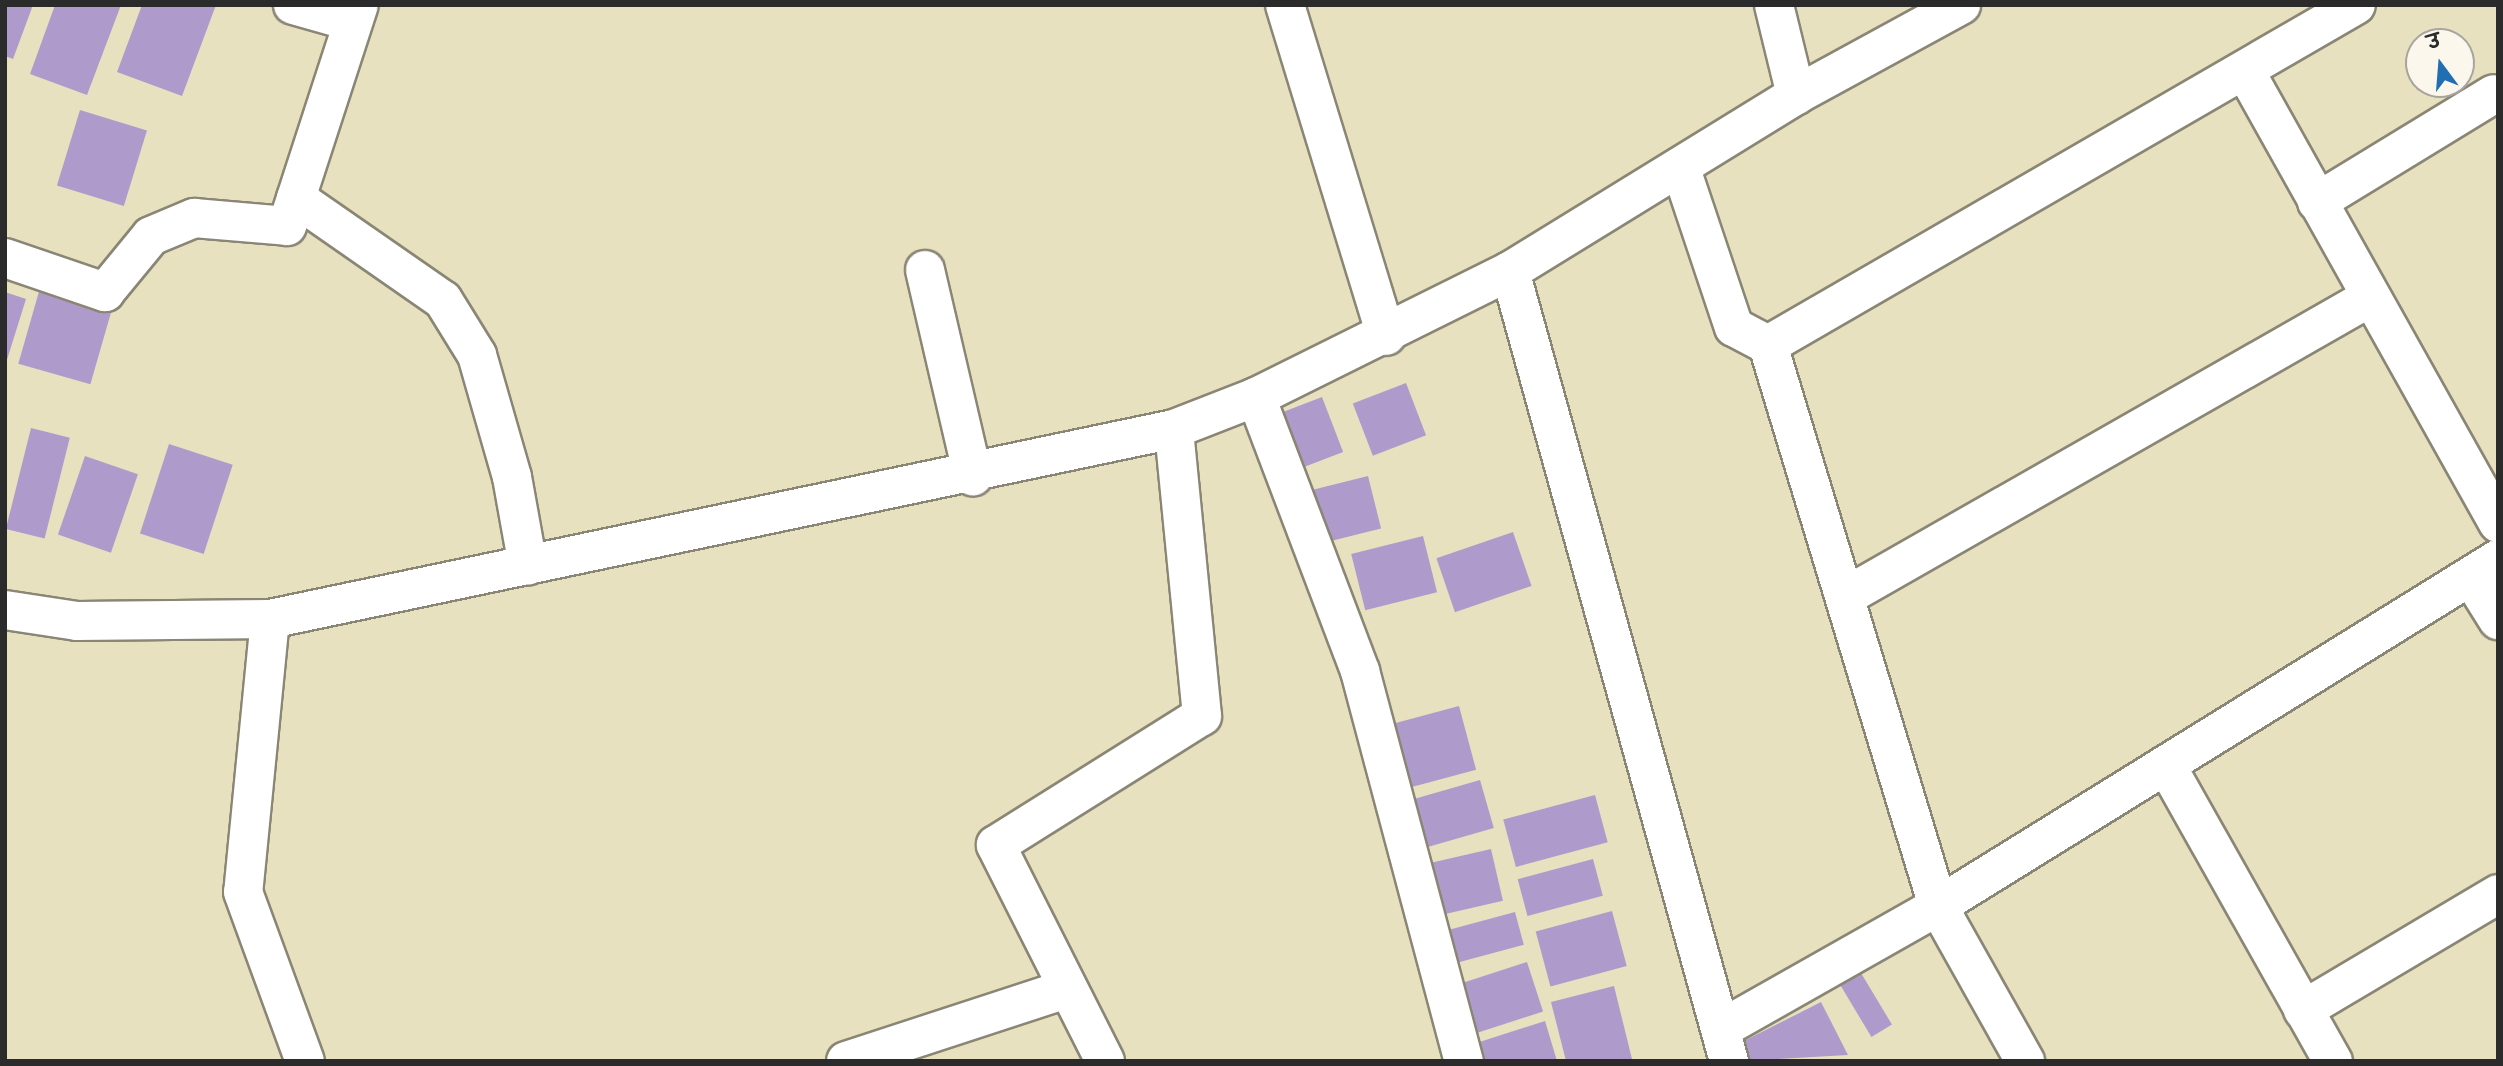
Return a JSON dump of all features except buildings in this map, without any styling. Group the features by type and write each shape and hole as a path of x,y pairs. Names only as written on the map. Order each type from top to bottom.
{"street":[{"path":"5,258 105,292 150,236 194,218 287,226 356,14 293,5"},
{"path":"1286,5 1386,336"},
{"path":"1774,5 1796,95"},
{"path":"5,610 77,621 270,619 973,476 1174,429 1256,397 1386,336 1510,271 1681,169 1796,95 1961,5"},
{"path":"1768,345 2356,5"},
{"path":"2245,71 2369,298 2498,523"},
{"path":"2317,202 2494,94"},
{"path":"1681,169 1734,327 1768,345 1848,595 1938,906 2025,1061"},
{"path":"296,198 443,300 477,355 512,477 528,566"},
{"path":"925,270 973,476"},
{"path":"1510,271 1725,1045 1938,906 2484,568 2498,620"},
{"path":"1848,595 2369,298"},
{"path":"1256,397 1360,671 1464,1061"},
{"path":"1105,1061 1066,989 996,845 1202,716 1174,429"},
{"path":"270,619 243,892 305,1061"},
{"path":"2166,765 2333,1061"},
{"path":"2303,1010 2498,894"},
{"path":"846,1061 1066,989"}]}
